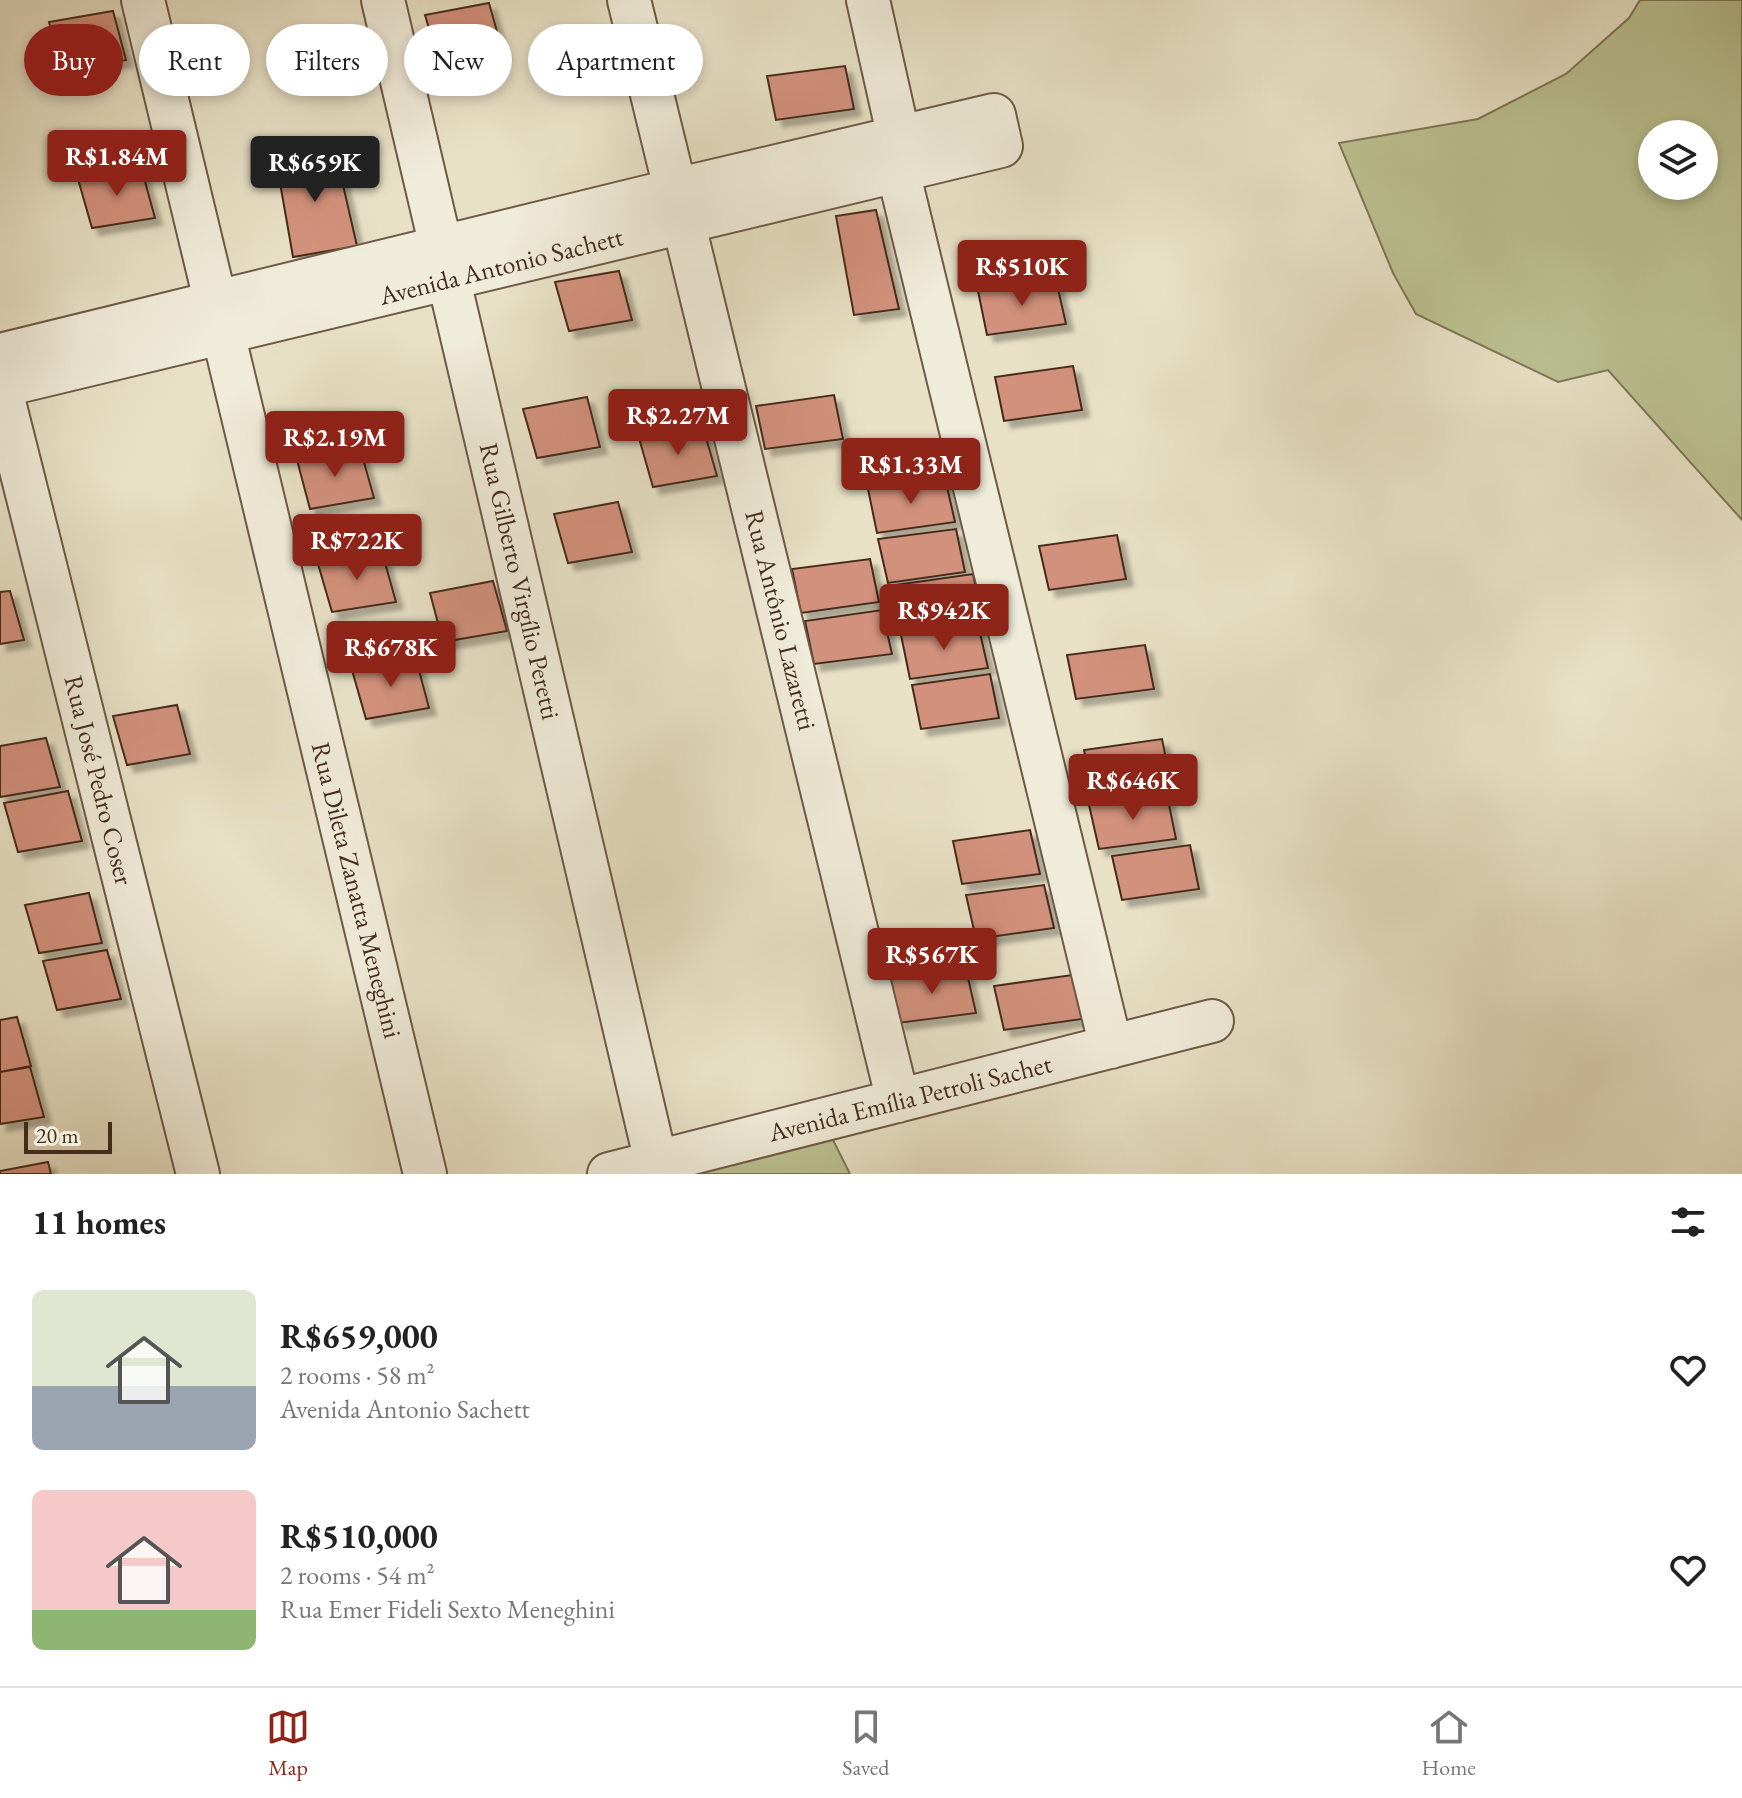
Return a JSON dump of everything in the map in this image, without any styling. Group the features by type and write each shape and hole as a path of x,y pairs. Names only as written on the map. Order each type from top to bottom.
{"street":[{"name":"Rua Dileta Zanatta Meneghini","path":"143,0 425,1174"},
{"name":"Rua Gilberto Virgílio Peretti","path":"383,0 656,1162"},
{"name":"Rua Antônio Lazaretti","path":"629,0 898,1101"},
{"path":"868,0 898,154 1111,1047"},
{"name":"Avenida Antonio Sachett","path":"0,386 220,318 998,131"},
{"name":"Avenida Antonio Sachett","path":"0,355 220,318"},
{"name":"Rua José Pedro Coser","path":"0,386 198,1174"},
{"name":"Avenida Emília Petroli Sachet","path":"609,1174 1212,1021"}],"green space":[{"path":"1640,0 1742,0 1742,520 1608,370 1558,382 1416,314 1393,273 1339,143 1478,119 1566,74 1629,18"},
{"path":"826,1126 850,1174 641,1174"}],"building":[{"path":"489,3 495,24 428,24 425,15"},
{"path":"113,11 116,24 50,24"},
{"path":"845,66 854,109 776,120 767,76"},
{"path":"335,150 357,246 293,257 276,160"},
{"path":"141,167 155,218 92,228 78,179"},
{"path":"876,210 899,309 854,315 836,216"},
{"path":"619,271 632,320 569,331 555,282"},
{"path":"1056,280 1066,324 987,335 978,291"},
{"path":"1073,366 1082,410 1004,421 995,377"},
{"path":"834,395 843,439 765,449 756,406"},
{"path":"587,397 600,447 537,458 523,409"},
{"path":"703,427 717,476 653,487 639,438"},
{"path":"360,448 374,498 310,509 297,460"},
{"path":"945,478 955,522 877,533 868,489"},
{"path":"618,502 632,552 568,563 554,514"},
{"path":"956,529 965,572 888,583 878,539"},
{"path":"1117,535 1126,579 1049,590 1039,546"},
{"path":"382,552 396,602 332,612 318,564"},
{"path":"870,559 879,602 801,613 792,569"},
{"path":"973,574 982,618 904,629 895,585"},
{"path":"493,581 507,631 443,642 430,593"},
{"path":"10,591 24,640 0,644 0,592"},
{"path":"882,610 892,654 814,664 805,621"},
{"path":"978,624 988,668 910,679 901,635"},
{"path":"1145,645 1154,689 1076,699 1067,655"},
{"path":"416,659 429,708 366,719 352,670"},
{"path":"990,674 999,718 921,729 912,685"},
{"path":"177,705 190,754 127,765 113,716"},
{"path":"46,738 60,787 0,797 0,746"},
{"path":"1162,739 1171,783 1093,794 1084,750"},
{"path":"68,791 82,841 18,852 4,803"},
{"path":"1167,795 1176,839 1099,849 1089,805"},
{"path":"1030,830 1040,874 962,884 953,841"},
{"path":"1190,845 1199,889 1122,900 1112,856"},
{"path":"1044,885 1054,928 976,939 966,895"},
{"path":"89,893 102,943 39,953 25,905"},
{"path":"107,950 121,999 57,1010 43,961"},
{"path":"966,969 976,1013 898,1023 889,979"},
{"path":"1072,975 1082,1019 1004,1030 994,986"},
{"path":"17,1017 31,1066 0,1072 0,1020"},
{"path":"30,1067 44,1117 0,1124 0,1072"},
{"path":"48,1162 51,1174 0,1174 0,1171"}]}
